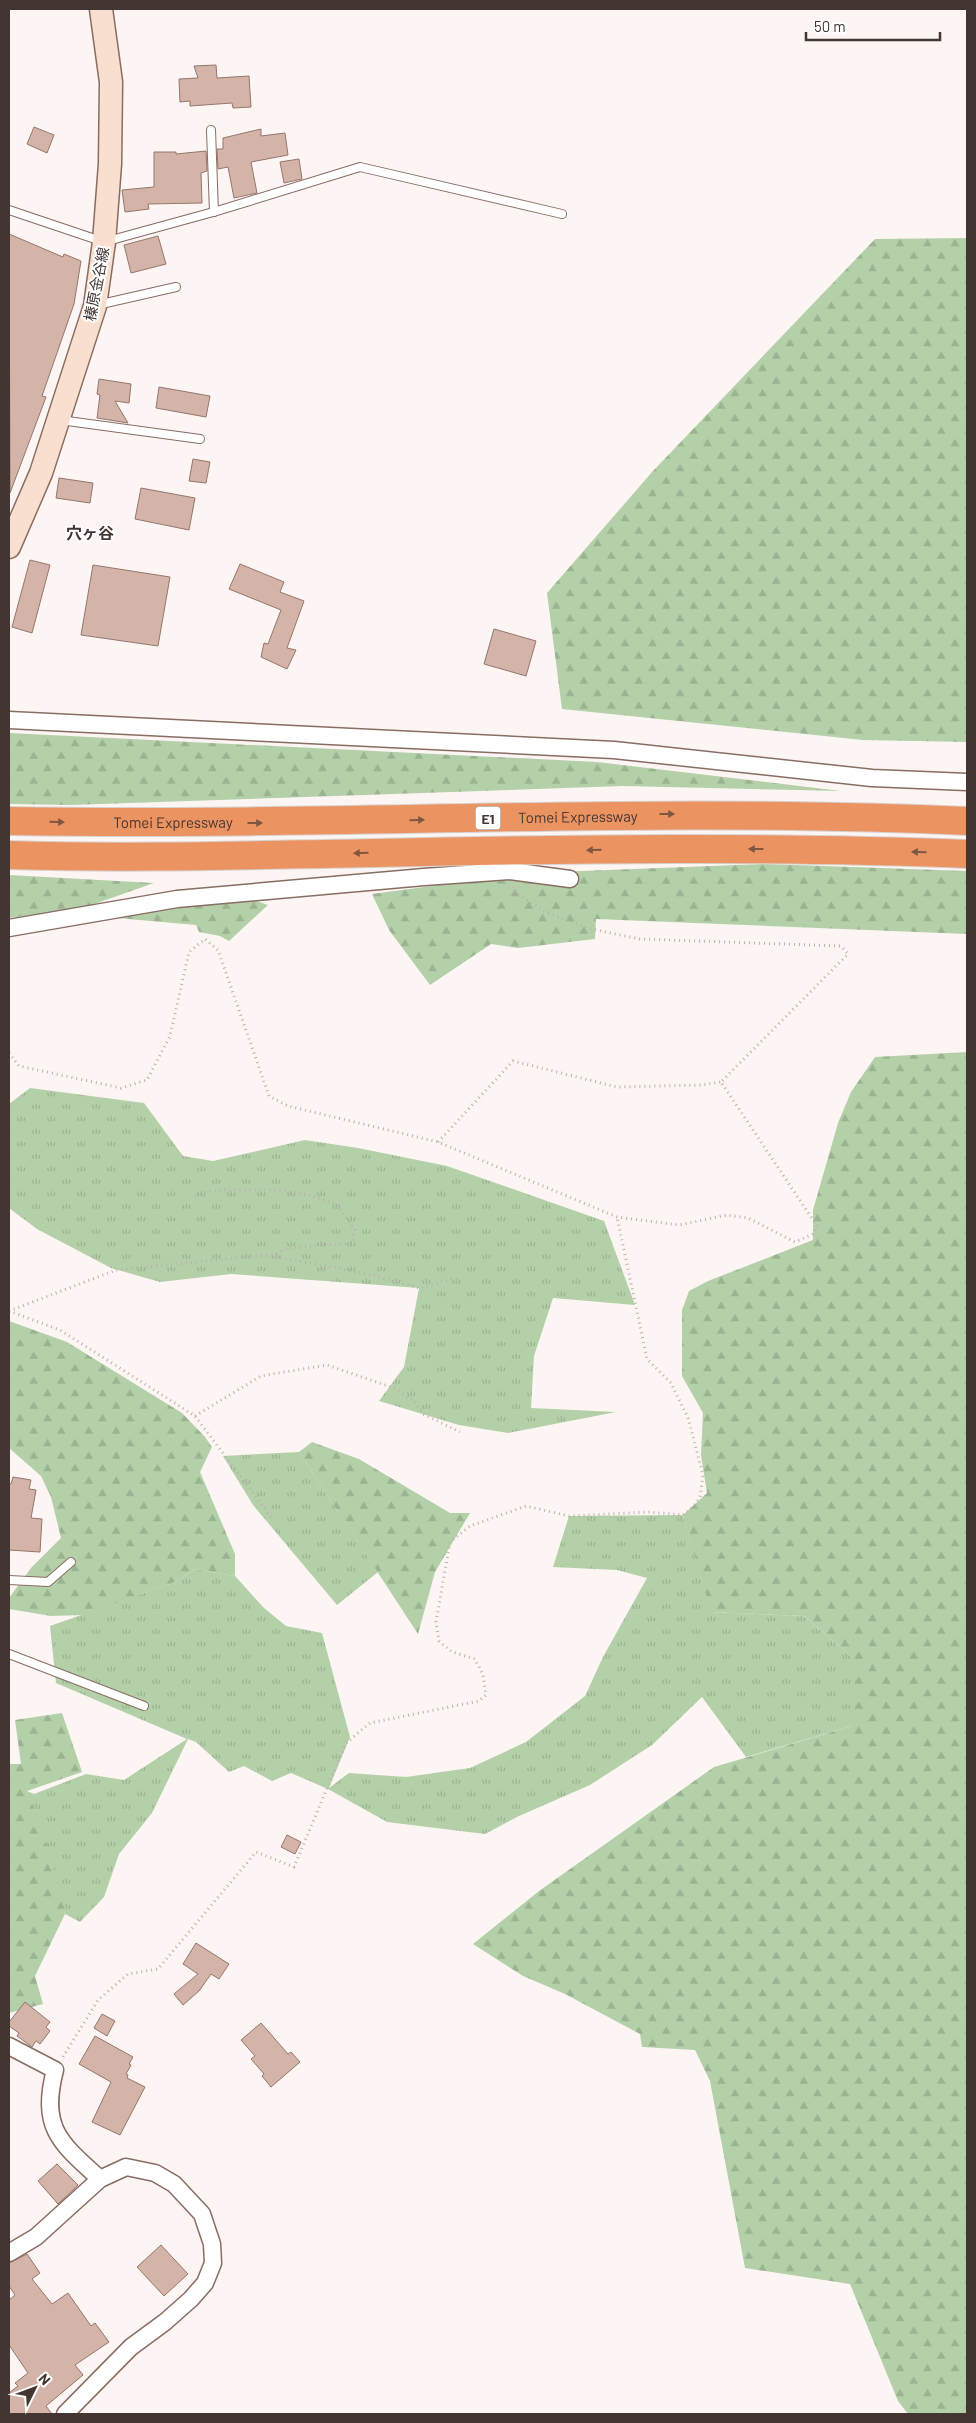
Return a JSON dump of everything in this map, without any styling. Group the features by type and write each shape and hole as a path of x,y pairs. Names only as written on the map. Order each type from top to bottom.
{"highway":[{"name":"Tomei Expressway","path":"9,821 277,823 670,814 881,817 967,821"},
{"name":"E1","path":"9,855 204,856 675,848 876,850 967,854"}],"main road":[{"name":"榛原金谷線","path":"9,547 42,473 95,306 104,242 110,164 110,82 101,9"}],"street":[{"path":"9,720 614,750 872,778 967,782"},
{"path":"9,928 177,898 502,871 570,879"},
{"path":"9,2046 55,2070 50,2096 53,2129 66,2149 100,2179"},
{"path":"9,2253 36,2236 100,2179 126,2167 154,2173 174,2184 202,2214 212,2244 213,2263 205,2283 192,2299 131,2347 65,2414"}],"lane":[{"path":"211,130 214,212"},
{"path":"9,210 104,242 214,212 360,167 562,214"},
{"path":"95,306 176,287"},
{"path":"59,420 200,439"},
{"path":"9,1580 48,1582 72,1562"},
{"path":"9,1654 144,1706"}],"path":[{"path":"438,1142 512,1061 617,1087 701,1085 721,1082 848,954 842,946 640,939 587,928 544,911 516,893 502,871"},
{"path":"9,1053 19,1066 121,1088 147,1080 170,1036 189,952 205,939 218,950 269,1096 288,1106 438,1142 617,1217 679,1225 727,1215 748,1218 795,1242 813,1234 817,1226 721,1082"},
{"path":"195,1195 216,1190 278,1190 308,1195 336,1204 355,1230 352,1244 287,1248 272,1256"},
{"path":"55,2070 98,2000 128,1974 158,1969 256,1852 294,1867 346,1743 370,1723 479,1700 486,1694 483,1674 475,1659 452,1652 439,1641 436,1622 450,1542 470,1526 526,1506 569,1516 648,1512 683,1515 694,1507 700,1497 703,1475 688,1418 671,1383 647,1360 617,1217"},
{"path":"9,1311 116,1270 265,1255 364,1273 419,1288 454,1278"},
{"path":"9,1311 60,1330 195,1416 272,1518"},
{"path":"195,1416 261,1376 327,1365 394,1388 415,1402 423,1414 460,1432"}],"green space":[{"path":"967,238 967,742 863,740 562,709 547,593 653,471 875,239"},
{"path":"9,733 597,762 841,791 623,786 71,805 9,804"},
{"path":"766,864 967,871 967,934 596,919 595,939 518,948 491,944 430,985 389,930 372,894 529,873"},
{"path":"9,875 154,883 80,909 9,918"},
{"path":"253,900 268,905 229,941 220,936 199,932 196,925 117,918 172,905"},
{"path":"967,1052 967,2414 908,2414 898,2401 850,2284 745,2268 710,2081 695,2050 642,2047 640,2034 565,1994 523,1976 473,1944 539,1891 714,1767 852,1726 852,1657 804,1616 711,1612 683,1515 707,1493 701,1455 703,1413 682,1376 682,1310 689,1291 708,1281 813,1240 813,1210 838,1123 851,1092 875,1057"},
{"path":"30,1088 144,1103 183,1156 213,1161 305,1140 358,1148 447,1166 604,1221 635,1305 553,1298 534,1356 531,1408 616,1412 508,1433 459,1425 379,1401 404,1367 419,1288 231,1274 160,1282 111,1268 37,1229 9,1208 9,1104"},
{"path":"9,1321 67,1342 182,1413 205,1437 212,1447 200,1472 235,1554 235,1576 195,1569 175,1582 83,1615 51,1616 9,1609 9,1598 31,1568 61,1538 51,1497 41,1476 9,1448"},
{"path":"312,1442 359,1459 450,1513 470,1513 435,1572 418,1634 299,1452"},
{"path":"299,1452 378,1572 337,1605 253,1505 223,1456"},
{"path":"683,1515 712,1612 804,1616 852,1657 852,1726 746,1757 702,1697 652,1745 590,1785 519,1816 485,1834 387,1822 328,1789 291,1773 272,1781 244,1766 229,1772 196,1742 188,1739 152,1813 119,1854 104,1897 80,1922 65,1914 27,1791 34,1794 86,1774 124,1780 187,1739 56,1683 50,1626 175,1582 195,1569 235,1576 264,1608 286,1626 322,1633 350,1737 329,1788 349,1773 406,1777 470,1768 526,1742 585,1696 603,1657 647,1578 617,1570 553,1567 569,1516"},
{"path":"62,1713 82,1772 27,1791 51,1856 65,1914 35,1976 43,2004 9,2013 9,1764 21,1764 15,1720"}],"building":[{"path":"216,65 217,78 249,76 251,107 233,108 232,103 190,106 190,101 180,102 179,79 198,78 194,66"},
{"path":"34,127 54,135 47,153 27,144"},
{"path":"261,129 261,136 285,133 288,155 251,162 257,193 234,198 228,167 218,169 217,149 223,149 223,138"},
{"path":"206,151 207,171 201,173 202,203 148,204 149,209 125,212 122,190 154,187 154,152 176,152 176,154"},
{"path":"299,159 302,179 284,183 280,162"},
{"path":"9,234 63,257 64,254 81,261 74,304 42,396 46,397 10,493"},
{"path":"158,236 166,264 131,273 124,245"},
{"path":"99,379 131,384 129,403 115,401 128,423 97,418 100,395 97,394"},
{"path":"159,387 210,396 206,417 156,408"},
{"path":"193,459 210,462 206,483 189,481"},
{"path":"59,478 93,483 90,503 56,498"},
{"path":"141,488 195,498 189,530 135,519"},
{"path":"30,560 50,565 32,633 12,627"},
{"path":"240,564 284,582 280,592 304,601 287,648 296,650 287,669 261,657 264,643 268,644 281,610 229,589"},
{"path":"93,565 170,577 158,646 81,635"},
{"path":"494,629 536,641 526,676 484,664"},
{"path":"13,1477 31,1480 29,1489 36,1490 31,1518 42,1519 40,1552 9,1550 9,1484 11,1484"},
{"path":"287,1835 301,1842 295,1854 281,1847"},
{"path":"196,1943 229,1964 219,1979 211,1974 199,1991 183,2005 174,1994 198,1974 183,1964"},
{"path":"25,2002 50,2022 46,2027 50,2031 40,2044 36,2041 32,2047 17,2036 19,2033 9,2026 9,2022"},
{"path":"102,2014 115,2021 107,2036 94,2028"},
{"path":"261,2023 288,2054 291,2052 300,2062 271,2087 262,2076 264,2074 251,2059 255,2056 241,2040"},
{"path":"95,2036 133,2057 126,2074 128,2075 127,2078 145,2087 120,2135 92,2122 111,2082 79,2064"},
{"path":"57,2164 78,2185 58,2204 38,2181"},
{"path":"161,2245 188,2274 164,2296 137,2267"},
{"path":"27,2254 40,2273 32,2279 52,2304 68,2293 91,2326 95,2323 109,2342 75,2365 83,2375 46,2406 52,2414 9,2414 9,2393 18,2386 15,2383 28,2373 9,2345 9,2300 15,2295 9,2286 9,2263"}],"district":[{"name":"穴ヶ谷","path":"90,532"}]}
